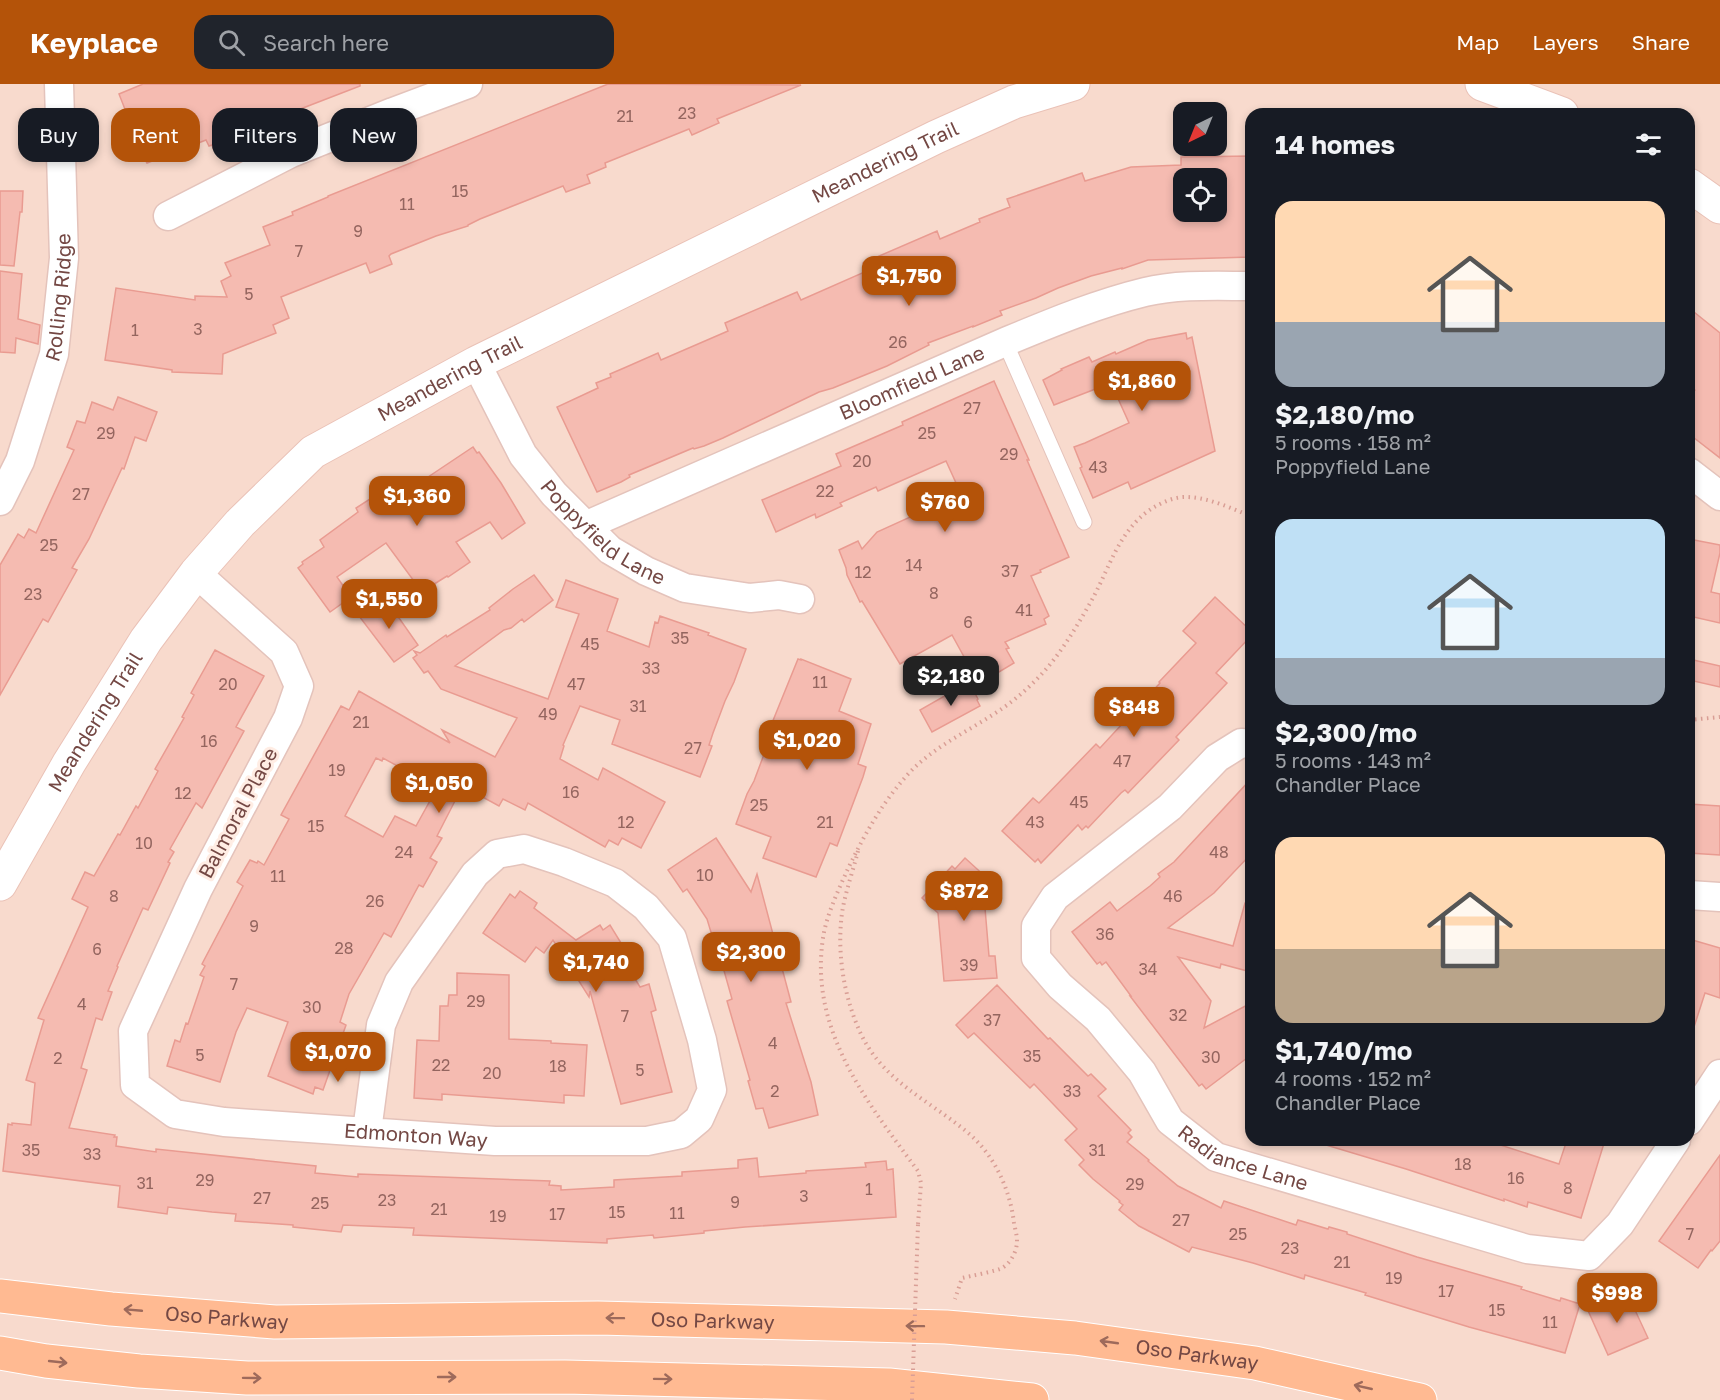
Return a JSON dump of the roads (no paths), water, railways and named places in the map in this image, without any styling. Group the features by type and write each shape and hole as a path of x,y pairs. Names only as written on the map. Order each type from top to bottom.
{"main road":[{"name":"Oso Parkway","path":"0,1296 111,1309 275,1322 598,1318 946,1327 1075,1338 1256,1363 1420,1400"},
{"path":"0,1353 46,1361 138,1371 247,1378 565,1377 889,1384 1032,1400"}],"street":[{"name":"Rolling Ridge","path":"0,501 20,461 54,354 64,258 59,84"},
{"path":"168,216 291,153 468,84"},
{"name":"Meandering Trail","path":"1,879 69,763 146,640 196,573 240,523 313,452 476,363 936,137 1014,102 1073,84"},
{"path":"1482,84 1546,108"},
{"path":"1695,189 1720,207"},
{"name":"Bloomfield Lane","path":"585,526 1073,313 1146,292 1197,285 1245,286"},
{"name":"Poppyfield Lane","path":"476,363 522,455 554,494 610,550 646,571 685,588 750,598 779,595 800,598"},
{"path":"1695,477 1720,496"},
{"name":"Balmoral Place","path":"135,1085 133,1031 198,889 288,718 299,686 284,652 196,573"},
{"name":"Radiance Lane","path":"1245,743 1241,743 1217,758 1170,807 1055,897 1036,926 1036,958 1060,986 1098,1019 1135,1063 1170,1122 1216,1157 1527,1249 1589,1256 1620,1224 1672,1146"},
{"name":"Edmonton Way","path":"135,1085 175,1114 224,1122 495,1141 647,1141 681,1134 699,1119 712,1090 702,1040 672,938 646,907 615,884 564,862 524,849 497,854 475,874 399,982 381,1025 367,1131"},
{"path":"1695,896 1720,897"},
{"path":"1695,1112 1720,1074"}],"lane":[{"path":"1005,342 1084,522"}]}
